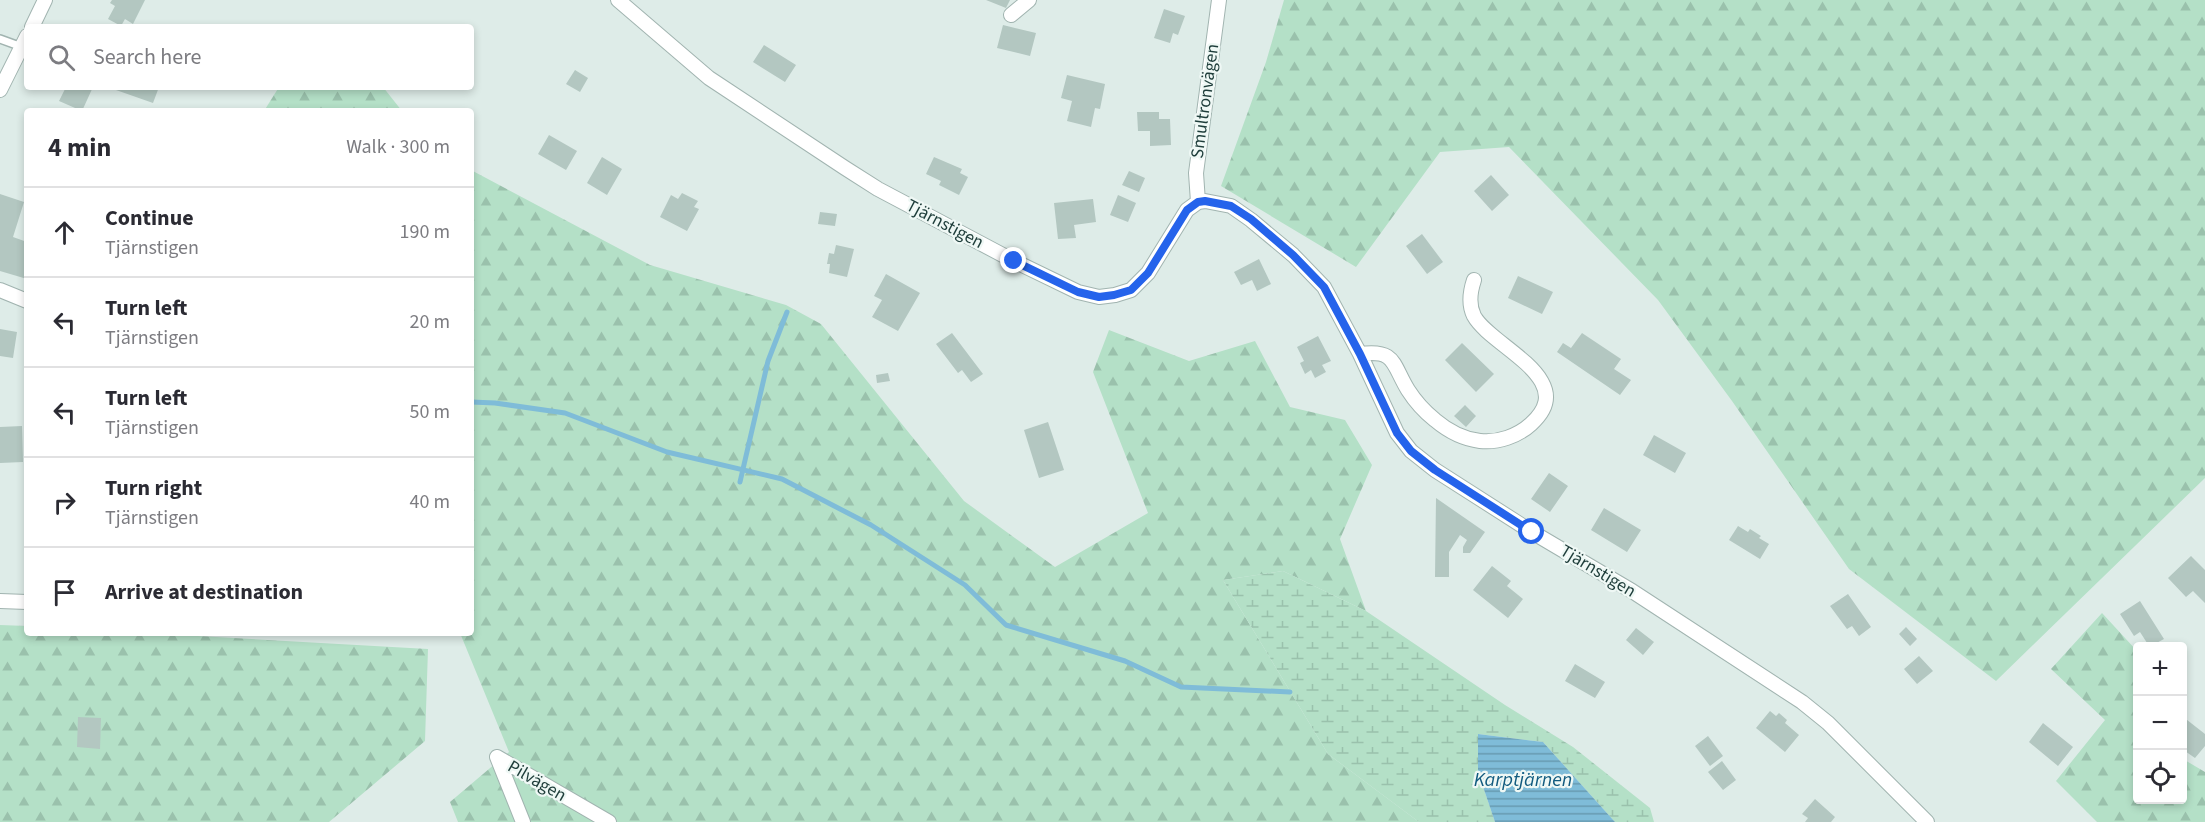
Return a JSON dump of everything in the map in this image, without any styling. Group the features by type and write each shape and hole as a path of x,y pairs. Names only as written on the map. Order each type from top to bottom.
{"street":[{"path":"33,24 45,0"},
{"name":"Tjärnstigen","path":"618,0 709,78 878,189 1078,292 1099,297 1131,290 1139,284 1156,261 1183,215 1198,202 1214,201 1231,206 1251,219 1293,255 1324,287 1360,354 1397,433 1411,451 1435,470 1532,532 1641,597 1802,702 1828,723 1927,822"},
{"path":"1011,15 1029,0"},
{"name":"Smultronvägen","path":"1198,202 1196,173 1219,0"},
{"path":"0,90 24,42"},
{"path":"1360,354 1372,352 1392,358 1408,391 1429,415 1456,434 1482,441 1511,437 1526,429 1536,419 1544,405 1545,393 1541,380 1531,366 1487,331 1476,318 1471,309 1470,299 1474,280"},
{"path":"0,290 24,300"},
{"path":"0,600 24,602"},
{"name":"Pilvägen","path":"523,822 497,758 609,822"}],"lane":[{"path":"0,39 24,42"}],"green space":[{"path":"1284,0 2205,0 2205,478 1996,681 1849,569 1732,401 1658,300 1509,147 1440,152 1356,267 1221,186 1266,62"},
{"path":"277,90 385,90 400,108 266,108"},
{"path":"474,172 650,265 786,305 821,324 964,501 1055,567 1148,513 1093,372 1109,330 1189,361 1255,341 1290,407 1345,420 1372,465 1340,539 1366,611 1283,571 1223,580 1328,754 1419,822 458,822 450,802 509,752 461,636 474,636"},
{"path":"1283,571 1366,611 1505,705 1573,747 1650,808 1654,822 1615,822 1543,742 1478,734 1478,772 1495,822 1419,822 1328,754 1223,580"},
{"path":"2102,613 2133,647 2133,804 2187,804 2187,761 2205,772 2205,822 2097,822 2056,781 2105,720 2051,669"},
{"path":"0,625 24,626 24,636 197,636 428,649 425,741 329,822 0,822"}],"water":[{"name":"Karptjärnen","path":"1478,734 1543,742 1615,822 1495,822 1478,772"}],"building":[{"path":"112,0 145,0 133,24 125,19 122,24 117,24 108,19 115,6 110,3"},
{"path":"986,0 1010,0 1006,8"},
{"path":"1164,9 1185,16 1178,35 1173,33 1170,43 1154,38"},
{"path":"1003,25 1036,33 1030,56 997,48"},
{"path":"764,45 796,65 785,82 753,62"},
{"path":"575,70 588,78 580,92 566,84"},
{"path":"1067,75 1105,84 1100,109 1095,108 1091,127 1067,121 1072,101 1061,98"},
{"path":"64,90 92,90 83,108 75,108 59,101"},
{"path":"116,90 158,90 153,103"},
{"path":"1137,112 1159,112 1159,119 1170,119 1171,145 1150,146 1150,131 1138,131"},
{"path":"549,135 577,151 566,170 538,154"},
{"path":"602,157 622,169 607,195 587,183"},
{"path":"934,157 962,169 960,173 968,177 959,195 939,185 941,181 926,174"},
{"path":"1129,171 1145,178 1139,192 1122,185"},
{"path":"1491,175 1509,195 1492,211 1474,191"},
{"path":"682,193 698,201 694,207 699,209 687,231 660,217 671,195 678,199"},
{"path":"0,194 24,202 13,237 24,241 24,278 0,271"},
{"path":"1118,195 1136,203 1128,222 1110,215"},
{"path":"1093,199 1096,222 1074,225 1076,238 1058,239 1054,203"},
{"path":"820,212 837,214 835,226 818,224"},
{"path":"1422,234 1443,262 1427,274 1406,246"},
{"path":"836,245 854,249 847,277 829,273 830,264 827,264 829,253 834,254"},
{"path":"1259,259 1271,284 1257,291 1252,280 1241,285 1234,272"},
{"path":"886,274 920,293 898,331 872,317 882,300 874,296"},
{"path":"1518,276 1553,292 1542,314 1508,298"},
{"path":"0,329 17,332 13,358 0,356"},
{"path":"952,333 983,374 971,382 962,370 958,373 936,344"},
{"path":"1582,333 1621,359 1614,369 1631,380 1620,395 1557,352 1563,343 1571,348"},
{"path":"1318,336 1331,361 1322,365 1326,372 1315,378 1311,370 1305,374 1300,363 1304,361 1297,347"},
{"path":"1462,343 1494,374 1476,392 1445,360"},
{"path":"888,373 890,381 877,383 876,375"},
{"path":"1465,405 1476,416 1466,427 1454,416"},
{"path":"1048,422 1064,470 1039,478 1024,430"},
{"path":"22,426 23,462 0,463 0,427"},
{"path":"1654,435 1686,453 1675,473 1643,455"},
{"path":"1549,473 1568,486 1550,512 1531,499"},
{"path":"1436,498 1485,532 1470,553 1463,553 1467,540 1460,535 1449,552 1449,577 1435,577"},
{"path":"1604,508 1641,530 1627,552 1591,530"},
{"path":"1738,526 1748,532 1750,529 1769,544 1760,559 1729,540"},
{"path":"2191,556 2205,570 2205,603 2193,591 2186,597 2168,578"},
{"path":"1492,566 1511,581 1507,586 1523,599 1508,618 1473,590"},
{"path":"1848,594 1871,627 1859,636 1852,626 1847,629 1830,606"},
{"path":"2140,601 2164,639 2158,642 2146,642 2140,632 2134,636 2120,614"},
{"path":"1906,627 1917,639 1910,646 1899,634"},
{"path":"1636,628 1654,642 1643,655 1626,640"},
{"path":"1919,656 1933,671 1917,684 1904,669"},
{"path":"1575,664 1605,682 1595,698 1565,681"},
{"path":"1770,711 1776,716 1779,713 1787,720 1785,723 1799,735 1785,752 1756,728"},
{"path":"78,717 101,718 100,749 77,747"},
{"path":"2187,720 2205,734 2205,746 2195,758 2187,752"},
{"path":"2043,723 2073,747 2058,766 2029,742"},
{"path":"1708,736 1723,756 1710,766 1695,746"},
{"path":"1722,761 1736,780 1723,790 1708,772"},
{"path":"1815,799 1835,817 1831,822 1805,822 1808,818 1802,814"}],"waterway":[{"path":"740,482 768,361 787,312"},
{"path":"474,402 565,413 667,452 782,479 871,525 965,585 1006,625 1125,661 1181,687 1290,692"}],"route":[{"path":"1014,261 1078,292 1099,297 1114,295 1131,290 1139,284 1187,210 1198,202 1205,201 1231,206 1251,219 1293,255 1324,287 1360,354 1397,433 1411,451 1435,470 1532,532"}]}
